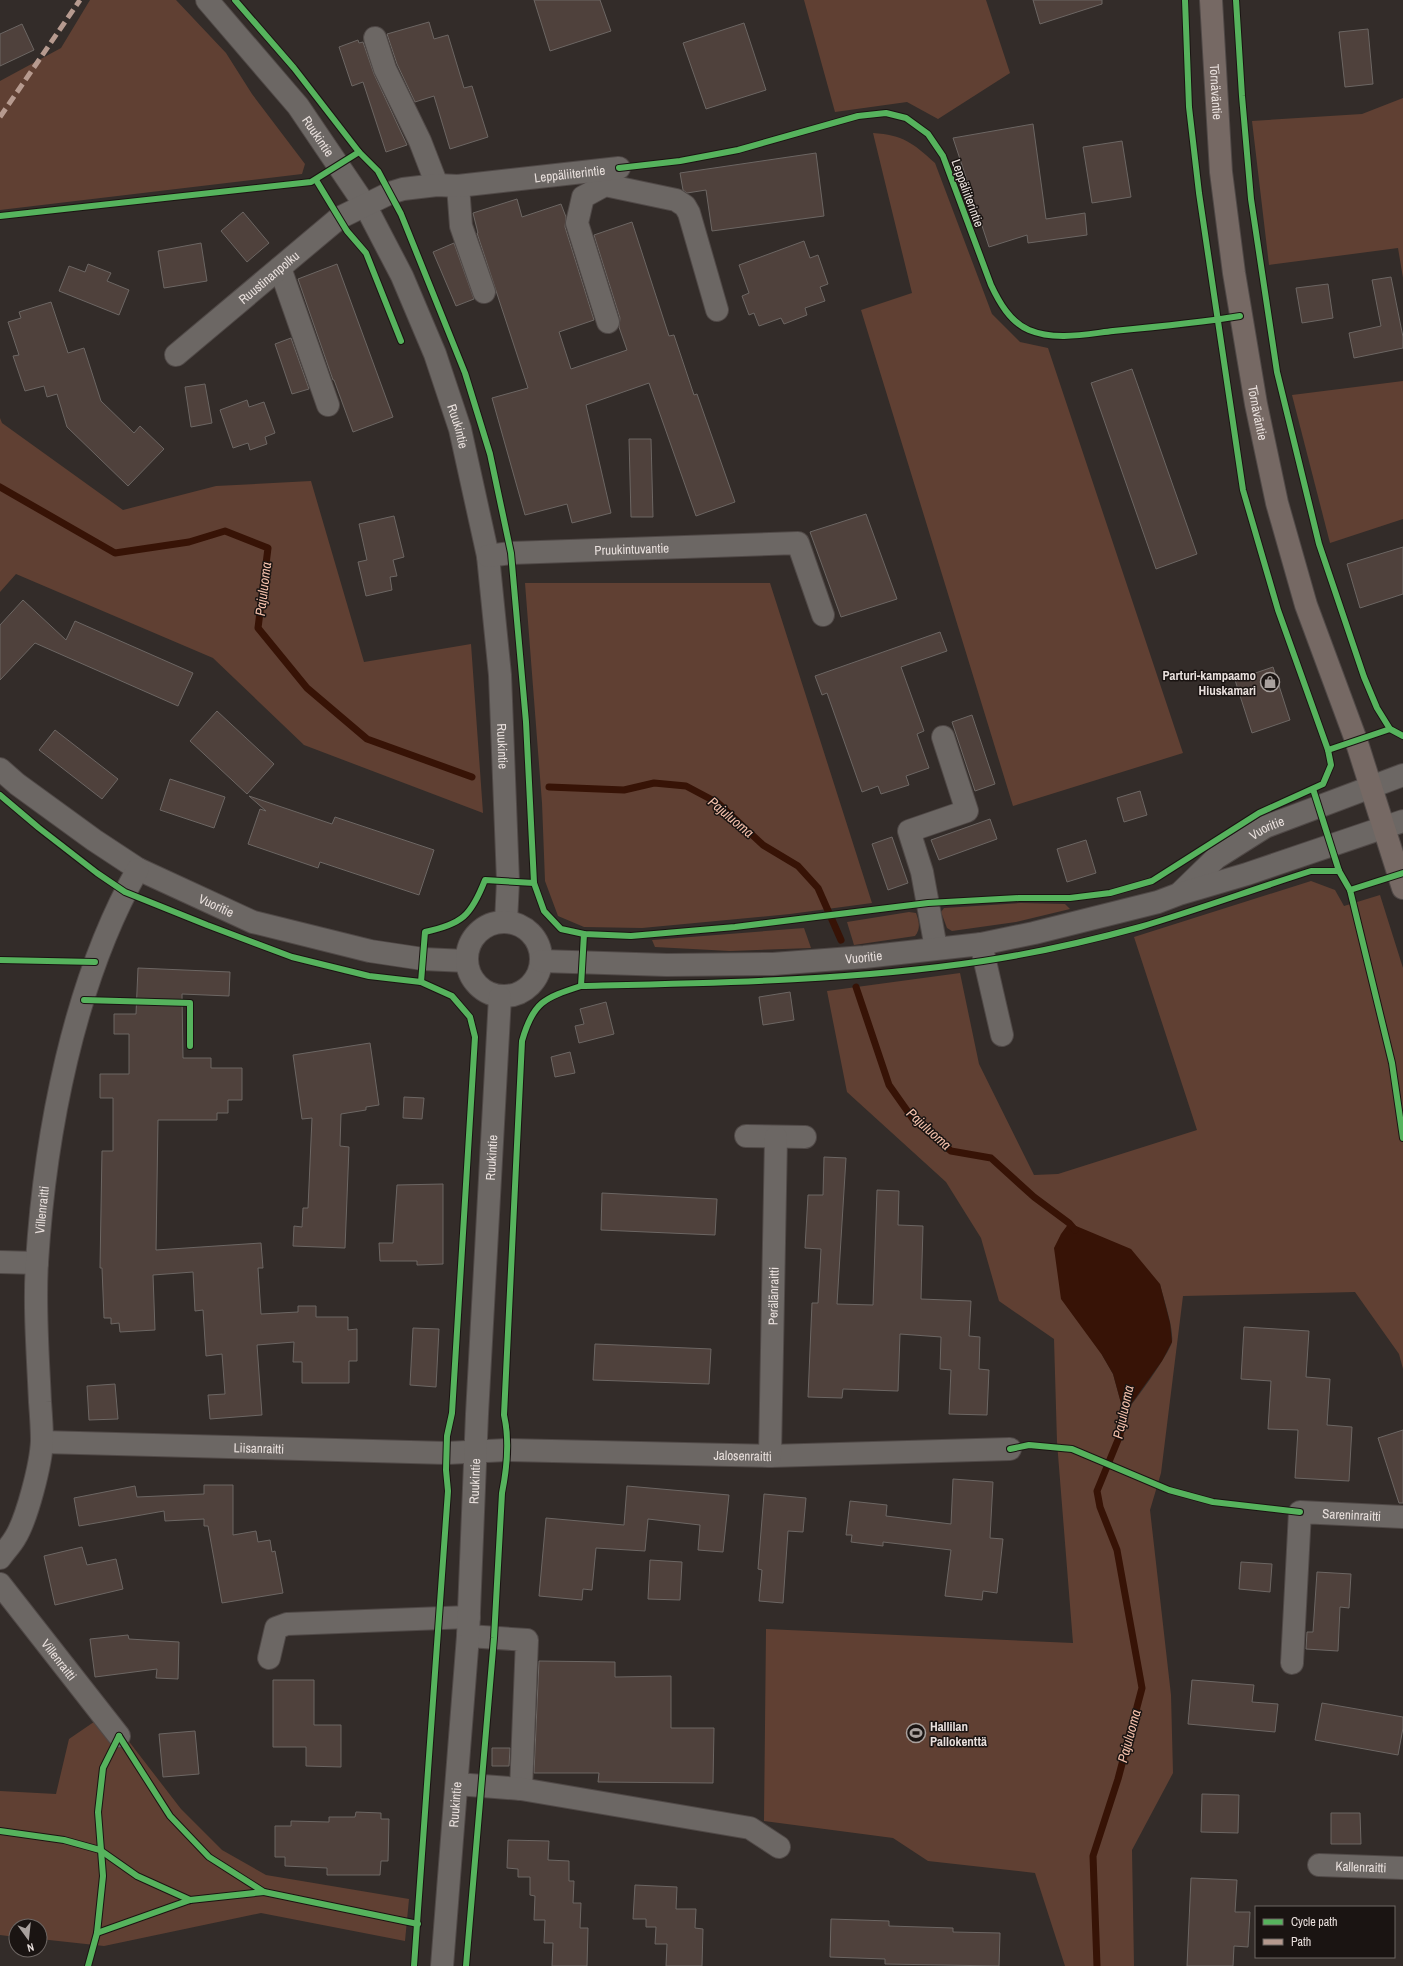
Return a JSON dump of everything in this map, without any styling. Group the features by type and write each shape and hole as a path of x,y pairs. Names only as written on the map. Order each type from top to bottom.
{"main road":[{"name":"Törnäväntie","path":"1211,0 1221,172 1234,273 1256,404 1277,503 1306,605 1356,740 1371,787 1388,820 1403,888"}],"street":[{"name":"Ruukintie","path":"207,0 298,106 365,205 402,276 435,354 460,429 488,556 500,675 508,882 506,922"},
{"path":"375,38 385,70 420,140 437,185"},
{"name":"Leppäliiterintie","path":"365,205 390,193 403,189 437,185 458,186 610,174 676,200 685,206 689,212 717,310"},
{"path":"608,322 577,223 583,197 610,174"},
{"path":"458,186 461,226 484,292"},
{"name":"Ruustinanpolku","path":"176,355 339,218 365,205"},
{"path":"280,268 328,405"},
{"name":"Pruukintuvantie","path":"488,556 519,553 776,542 798,543 823,615"},
{"path":"936,948 922,872 909,831 968,811 943,737"},
{"name":"Vuoritie","path":"0,769 17,784 138,869 253,922 370,951 423,959 466,961"},
{"name":"Vuoritie","path":"1179,894 1216,858 1265,827 1403,775"},
{"name":"Vuoritie","path":"541,961 667,965 773,964 864,957 981,944 1034,933 1158,902 1179,894 1247,874 1388,820"},
{"name":"Villenraitti","path":"0,1558 16,1537 30,1500 42,1442 37,1312 37,1263 48,1162 66,1061 95,962 125,892 138,869"},
{"path":"506,922 518,924 528,930 535,939 540,950 541,961 538,973 532,983 523,991 512,996 500,997 485,992 473,981 468,971 466,961 468,948 478,933 494,923 506,922"},
{"path":"981,944 1002,1035"},
{"name":"Ruukintie","path":"442,1966 469,1627 476,1451 500,997"},
{"path":"746,1136 805,1137"},
{"name":"Perälänraitti","path":"770,1456 776,1137"},
{"path":"0,1262 37,1263"},
{"name":"Liisanraitti","path":"42,1442 447,1453 476,1451"},
{"name":"Jalosenraitti","path":"476,1451 507,1450 770,1456 1010,1449"},
{"name":"Sareninraitti","path":"1292,1663 1300,1512 1403,1517"},
{"name":"Villenraitti","path":"0,1584 119,1736"},
{"path":"269,1658 276,1628 287,1624 469,1627 527,1640 521,1789"},
{"path":"457,1784 521,1789 750,1828 779,1847"},
{"name":"Kallenraitti","path":"1319,1865 1403,1868"}],"shaded area":[{"path":"90,0 176,0 226,53 252,94 305,164 302,174 0,210 0,81 61,48"},
{"path":"804,0 986,0 1010,73 938,119 907,102 835,112"},
{"path":"1403,98 1403,278 1398,248 1269,265 1252,121 1362,114"},
{"path":"873,133 892,136 907,141 935,163 992,314 1020,342 1048,348 1183,753 1013,806 861,310 912,293"},
{"path":"1403,381 1403,519 1330,543 1292,395"},
{"path":"0,418 2,423 123,510 216,486 311,481 364,662 471,644 483,813 304,745 213,658 16,574 0,592"},
{"path":"525,583 770,583 872,903 790,914 642,928 584,927 558,916 545,881 542,803"},
{"path":"1311,881 1335,890 1344,906 1380,895 1403,968 1403,1369 1399,1354 1355,1292 1183,1296 1161,1473 1150,1510 1171,1695 1173,1773 1132,1850 1134,1966 1065,1966 1035,1873 928,1861 893,1838 764,1821 766,1629 1073,1643 1057,1442 1054,1339 999,1301 981,1238 946,1182 847,1092 827,991 960,973 979,1064 1034,1175 1058,1174 1197,1130 1134,937","holes":["1160,1284 1170,1321 1172,1342 1143,1390 1124,1414 1113,1374 1102,1355"]},
{"path":"1021,903 1065,904 1070,909 1016,922 952,931 947,928 941,912 944,908"},
{"path":"909,912 916,913 918,919 919,928 915,936 854,945 847,922"},
{"path":"804,928 811,948 730,951 655,947 652,940"},
{"path":"1069,1223 1131,1249 1160,1284 1170,1323 1172,1342 1162,1361 1124,1414 1113,1374 1102,1355 1061,1299 1054,1248 1061,1234"},
{"path":"107,1713 181,1809 222,1850 266,1875 409,1899 405,1941 261,1913 104,1946 48,1940 48,1918 8,1918 8,1936 0,1935 0,1791 56,1794 69,1739"}],"building":[{"path":"534,0 600,0 611,31 550,51"},
{"path":"1033,0 1102,0 1102,4 1040,24"},
{"path":"429,22 434,39 448,35 464,88 472,86 488,137 450,149 434,96 415,102 397,64 387,34"},
{"path":"744,23 766,90 706,109 683,43"},
{"path":"22,24 34,50 0,66 0,34"},
{"path":"1368,29 1373,84 1345,87 1339,32"},
{"path":"358,40 359,43 363,42 374,74 407,145 386,152 363,82 352,86 339,47"},
{"path":"1033,124 1046,219 1085,213 1087,235 1028,243 1027,235 989,247 953,138"},
{"path":"1122,141 1131,197 1092,203 1083,147"},
{"path":"816,153 824,216 712,231 706,190 687,193 683,190 680,173"},
{"path":"517,199 522,217 561,204 566,217 565,227 594,320 559,332 571,369 627,350 619,327 620,318 594,235 632,222 669,336 674,335 694,395 697,394 735,502 696,516 649,383 586,405 611,513 572,523 567,504 525,515 492,398 528,388 477,233 473,213"},
{"path":"243,212 269,243 247,262 221,231"},
{"path":"804,241 810,258 818,255 828,284 820,287 825,301 805,308 807,315 784,324 781,318 759,326 754,313 749,315 742,296 749,293 739,265"},
{"path":"201,243 207,281 164,288 158,251"},
{"path":"454,243 474,299 456,306 433,252"},
{"path":"88,264 111,273 107,281 129,290 119,315 59,291 69,266 85,272"},
{"path":"337,264 393,417 353,432 333,380 298,279"},
{"path":"1391,277 1403,337 1403,348 1354,358 1349,333 1381,326 1372,280"},
{"path":"1328,284 1333,318 1302,323 1296,288"},
{"path":"51,302 68,353 84,348 101,401 134,433 140,426 164,449 128,486 67,427 57,394 47,397 44,386 25,391 13,356 19,355 8,322 21,318 19,312"},
{"path":"291,338 309,389 292,394 275,344"},
{"path":"1132,369 1197,554 1156,569 1091,383"},
{"path":"205,384 212,423 191,427 185,387"},
{"path":"247,400 249,407 264,402 275,433 265,437 267,444 250,450 248,443 233,448 220,410"},
{"path":"629,439 651,439 653,517 631,517"},
{"path":"866,514 897,599 841,617 810,532"},
{"path":"394,516 404,557 393,560 397,576 390,577 392,590 366,596 358,562 367,560 359,524"},
{"path":"1403,547 1403,594 1360,608 1347,564"},
{"path":"23,600 66,640 75,621 193,673 178,706 35,643 0,680 0,625"},
{"path":"940,632 947,651 901,667 924,731 917,734 929,768 906,776 909,785 881,794 878,786 862,792 827,693 822,695 815,676"},
{"path":"1273,667 1290,720 1252,733 1235,680"},
{"path":"217,711 274,764 247,794 190,741"},
{"path":"972,715 995,784 975,791 952,722"},
{"path":"55,730 118,779 102,799 39,750"},
{"path":"170,779 225,797 214,828 160,810"},
{"path":"1140,791 1147,815 1124,822 1117,798"},
{"path":"249,796 332,824 335,817 434,850 419,895 320,862 318,868 248,844 260,809 266,811"},
{"path":"990,819 997,839 939,860 931,840"},
{"path":"892,837 908,883 888,890 872,844"},
{"path":"1086,840 1096,873 1067,882 1057,849"},
{"path":"138,968 230,972 229,996 182,994 183,1058 211,1058 211,1068 242,1068 242,1100 228,1100 228,1113 217,1113 217,1120 158,1120 156,1250 261,1243 263,1268 258,1268 261,1314 298,1312 298,1306 316,1306 316,1317 348,1317 348,1330 357,1329 357,1361 349,1361 349,1383 302,1383 302,1362 293,1362 294,1342 257,1345 262,1415 210,1419 208,1395 225,1394 222,1354 206,1356 203,1310 195,1311 193,1272 153,1275 155,1330 120,1332 119,1323 111,1324 111,1318 104,1318 102,1268 100,1268 102,1151 113,1151 113,1098 100,1098 100,1074 129,1074 129,1034 114,1034 114,1014 136,1014"},
{"path":"790,992 794,1020 763,1025 759,997"},
{"path":"606,1002 614,1034 579,1043 575,1026 584,1024 580,1009"},
{"path":"370,1043 379,1105 366,1107 366,1110 341,1114 340,1146 349,1147 345,1248 293,1246 294,1226 302,1227 303,1208 308,1208 312,1118 302,1119 293,1055"},
{"path":"570,1052 575,1073 555,1077 551,1057"},
{"path":"404,1097 424,1098 422,1119 403,1118"},
{"path":"824,1157 846,1158 837,1304 873,1305 877,1190 899,1191 898,1225 923,1226 921,1299 971,1301 969,1336 980,1337 979,1369 989,1370 987,1415 949,1414 951,1370 940,1369 941,1337 900,1334 898,1391 843,1389 842,1398 808,1397 812,1303 818,1303 821,1249 805,1248 808,1195 823,1195"},
{"path":"443,1184 443,1264 417,1265 417,1261 380,1261 379,1243 393,1243 397,1185"},
{"path":"602,1193 717,1199 715,1235 601,1230"},
{"path":"1244,1327 1309,1331 1306,1377 1330,1379 1327,1425 1352,1427 1349,1481 1295,1478 1298,1430 1268,1429 1271,1381 1241,1379"},
{"path":"413,1328 439,1329 436,1387 410,1385"},
{"path":"595,1344 711,1349 709,1384 593,1380"},
{"path":"115,1384 118,1419 89,1420 87,1386"},
{"path":"1403,1430 1403,1503 1399,1503 1378,1438"},
{"path":"953,1479 993,1482 990,1538 1003,1539 997,1593 983,1591 982,1600 945,1596 951,1550 883,1542 883,1546 851,1542 852,1535 846,1535 850,1501 887,1505 886,1516 951,1524"},
{"path":"204,1485 233,1485 233,1535 256,1531 258,1542 270,1540 272,1552 275,1551 283,1593 222,1603 208,1526 204,1526 204,1519 165,1521 164,1511 79,1526 74,1498 135,1486 137,1497 204,1494"},
{"path":"627,1486 729,1495 723,1552 698,1550 700,1525 648,1519 645,1551 596,1548 592,1590 583,1589 582,1600 539,1596 546,1518 624,1525"},
{"path":"764,1494 806,1498 803,1532 788,1531 783,1603 759,1601 762,1570 758,1569"},
{"path":"82,1547 87,1565 116,1559 123,1589 55,1605 44,1556"},
{"path":"650,1560 682,1562 680,1600 648,1599"},
{"path":"1241,1562 1272,1564 1270,1592 1239,1589"},
{"path":"1317,1572 1351,1574 1349,1608 1340,1607 1338,1651 1306,1649 1307,1632 1313,1632"},
{"path":"128,1635 129,1639 179,1642 178,1679 156,1678 157,1669 95,1677 90,1639"},
{"path":"539,1661 615,1662 615,1677 671,1676 671,1728 714,1728 713,1783 598,1782 599,1773 534,1773"},
{"path":"273,1680 314,1680 314,1725 341,1725 341,1767 306,1766 306,1747 273,1747"},
{"path":"1192,1680 1254,1685 1252,1702 1278,1704 1275,1732 1188,1724"},
{"path":"1322,1703 1403,1717 1403,1728 1398,1755 1315,1740"},
{"path":"195,1731 199,1774 163,1777 159,1734"},
{"path":"492,1748 510,1748 509,1766 492,1766"},
{"path":"1202,1794 1239,1795 1238,1833 1201,1832"},
{"path":"356,1812 381,1813 381,1819 389,1819 388,1861 381,1861 380,1875 327,1875 327,1868 285,1866 285,1857 275,1857 275,1826 291,1826 291,1821 329,1822 329,1817 355,1817"},
{"path":"1331,1813 1360,1813 1361,1844 1331,1844"},
{"path":"508,1840 549,1841 548,1860 569,1861 569,1881 574,1881 573,1903 581,1903 580,1928 588,1928 587,1966 552,1966 553,1943 544,1943 545,1920 534,1920 535,1896 530,1895 530,1877 518,1877 518,1869 507,1868"},
{"path":"1191,1878 1237,1880 1235,1912 1250,1912 1248,1947 1234,1946 1233,1966 1187,1966"},
{"path":"635,1885 677,1887 676,1909 696,1909 695,1928 703,1929 702,1966 666,1966 667,1944 655,1944 656,1927 646,1927 646,1919 633,1919"},
{"path":"831,1919 889,1921 889,1926 953,1928 953,1932 1000,1933 999,1966 885,1964 885,1959 830,1957"}],"waterway":[{"name":"Pajuluoma","path":"0,487 115,553 189,542 225,531 268,548 258,628 307,688 367,739 472,777"},
{"name":"Pajuluoma","path":"549,787 624,790 654,783 686,786 718,803 763,845 798,866 818,888 841,940"},
{"name":"Pajuluoma","path":"856,987 889,1085 913,1119 951,1151 991,1158 1034,1197 1069,1223 1075,1230"},
{"name":"Pajuluoma","path":"1097,1966 1093,1856 1118,1779 1142,1688 1117,1550 1100,1507 1097,1491 1120,1435 1125,1406"}],"marked path":[{"path":"0,117 80,0"}],"cycle path":[{"path":"235,0 294,68 359,152 378,171 401,214 465,373 490,454 511,553 526,722 534,883 544,911 561,929 584,934 631,936 735,927 928,903 1019,898 1070,898 1110,893 1152,881 1259,813 1323,784 1331,765 1328,750 1278,610 1243,490 1199,193 1189,107 1185,0"},
{"path":"1236,0 1242,96 1251,199 1277,372 1319,544 1364,677 1377,708 1390,729 1403,736"},
{"path":"619,168 680,161 738,150 858,116 886,113 906,118 928,134 943,156 991,285 1006,311 1022,326 1039,333 1071,336 1177,325 1240,316"},
{"path":"0,216 311,182 359,152"},
{"path":"316,180 347,231 366,253 401,341"},
{"path":"1328,750 1390,729"},
{"path":"1313,789 1339,871 1350,890 1392,1063 1403,1138"},
{"path":"0,795 39,828 97,873 125,892 292,957 369,976 421,982 452,996 470,1017 475,1037 452,1413 447,1436 446,1470 448,1491 414,1966"},
{"path":"466,1966 494,1638 502,1493 507,1454 507,1435 504,1415 522,1041 526,1028 536,1010 549,998 581,986 732,982 833,977 933,968 1003,958 1062,946 1140,927 1311,871 1339,871"},
{"path":"1350,890 1403,873"},
{"path":"421,982 425,932 448,926 457,922 464,916 475,902 485,880 534,883"},
{"path":"581,986 584,934"},
{"path":"0,960 95,962"},
{"path":"84,1000 190,1003 190,1046"},
{"path":"1010,1449 1029,1445 1072,1449 1169,1490 1213,1502 1300,1512"},
{"path":"119,1736 170,1816 209,1857 264,1892 418,1924"},
{"path":"88,1966 97,1933 103,1876 98,1812 103,1768 119,1736"},
{"path":"0,1831 64,1840 100,1850 137,1876 190,1900"},
{"path":"97,1933 190,1900 264,1892"}],"place":[{"name":"Parturi-kampaamo Hiuskamari","path":"1270,682"},
{"name":"Hallilan Pallokenttä","path":"916,1733"}]}
